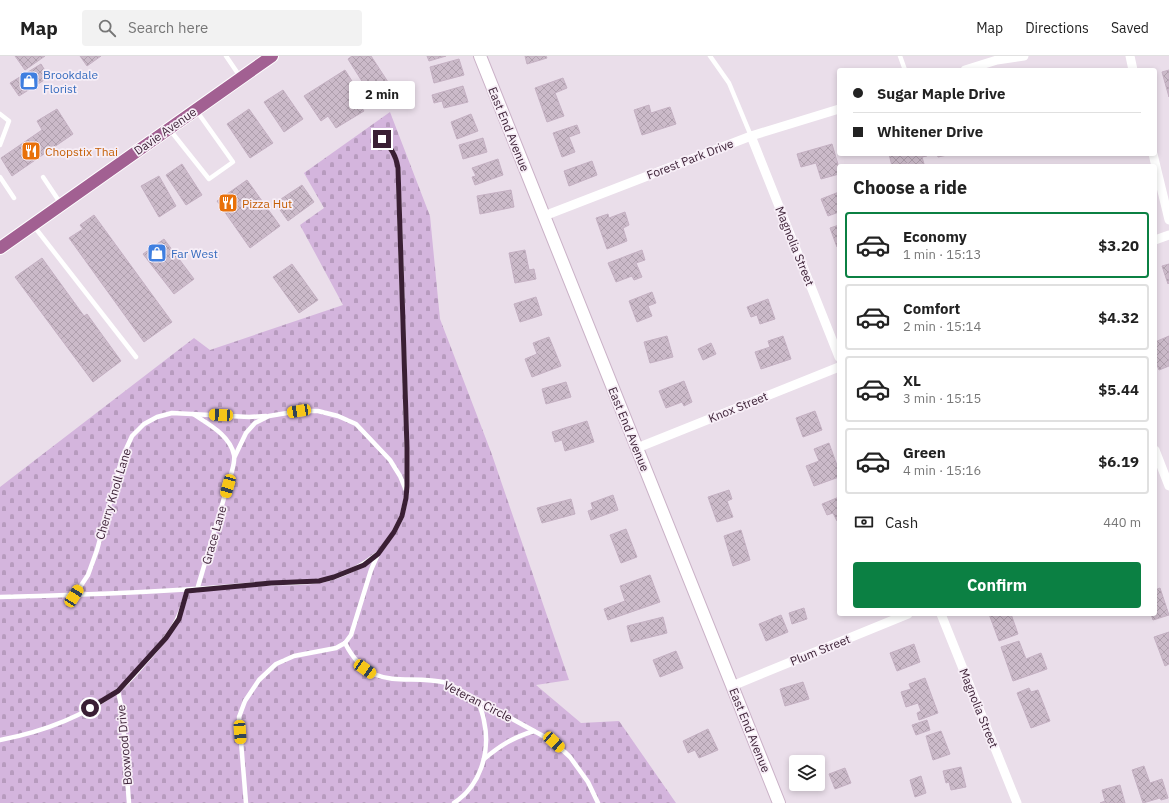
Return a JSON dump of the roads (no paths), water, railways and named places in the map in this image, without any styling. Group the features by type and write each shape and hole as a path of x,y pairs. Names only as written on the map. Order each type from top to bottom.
{"main road":[{"name":"Davie Avenue","path":"0,248 272,56"}],"street":[{"name":"East End Avenue","path":"480,56 779,803"},
{"path":"971,68 997,60 1024,56"},
{"path":"1130,56 1133,68"},
{"name":"Forest Park Drive","path":"544,216 751,136 837,110"},
{"name":"Magnolia Street","path":"751,136 837,352"},
{"path":"1157,170 1169,220"},
{"path":"1157,239 1169,235"},
{"name":"Knox Street","path":"637,448 837,368"},
{"path":"1157,455 1169,486"},
{"name":"Plum Street","path":"732,686 903,616"},
{"name":"Magnolia Street","path":"943,616 1017,803"}],"lane":[{"path":"226,56 241,78"},
{"path":"710,56 729,83 751,136"},
{"path":"900,56 904,68"},
{"path":"169,129 209,180 233,162 196,110"},
{"path":"0,114 9,121 0,145"},
{"path":"246,803 239,717 245,701 259,680 276,664 294,656 336,648 345,644 351,635 371,570 378,554 394,532 402,516 407,493 398,168 396,157 391,148 382,139"},
{"path":"0,177 14,198"},
{"path":"43,178 61,205"},
{"path":"33,225 136,357"},
{"name":"Grace Lane","path":"198,590 232,471 234,456 246,433 255,424 269,416 299,411 318,412 338,416 356,424 390,460 400,476 407,493"},
{"name":"Cherry Knoll Lane","path":"74,596 88,575 97,550 122,458 132,436 144,424 157,417 172,414 249,417 269,416"},
{"path":"193,414 221,433 229,443 234,456"},
{"path":"0,597 74,596 187,591 271,583 319,581 334,577 364,565 378,554"},
{"name":"Boxwood Drive","path":"129,803 122,710 118,691 166,638 179,619 187,591"},
{"name":"Veteran Circle","path":"345,644 358,664 373,674 391,679 433,680 447,683 554,742 570,757 588,782 598,803"},
{"path":"0,740 22,736 54,726 79,714 118,691"},
{"path":"454,803 473,785 481,771 484,759 486,735 478,700"},
{"path":"484,759 505,742 520,735 534,731"}],"place":[{"name":"Brookdale Florist","path":"29,81"},
{"name":"Chopstix Thai","path":"31,151"},
{"name":"Pizza Hut","path":"228,203"},
{"name":"Far West","path":"157,253"}]}
